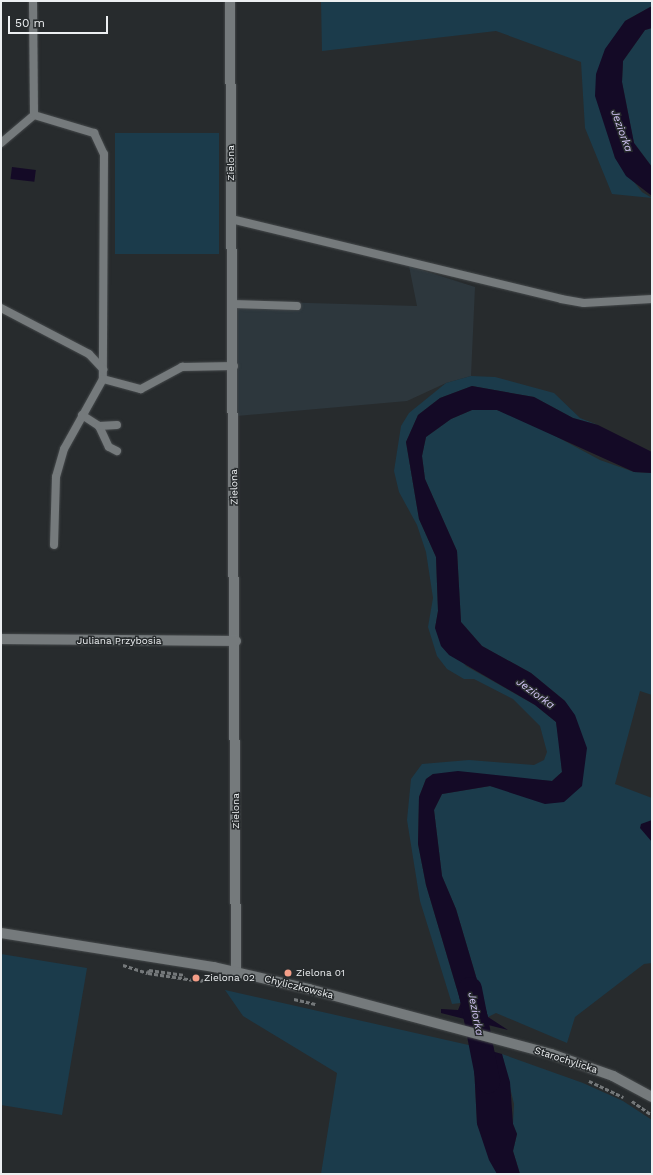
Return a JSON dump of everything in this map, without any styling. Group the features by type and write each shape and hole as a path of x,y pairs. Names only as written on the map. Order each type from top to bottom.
{"street":[{"name":"Zielona","path":"230,1 236,642 236,972"},
{"name":"Juliana Przybosia","path":"1,639 236,642"},
{"name":"Chyliczkowska","path":"1,933 236,972 475,1033"},
{"name":"Starochylicka","path":"475,1033 518,1045 613,1076 652,1097"}],"lane":[{"path":"1,144 34,114 33,1"},
{"path":"34,114 94,134 104,154 103,379 64,449 56,477 54,545"},
{"path":"231,219 562,299 584,302 652,299"},
{"path":"233,304 297,306"},
{"path":"1,308 89,354 103,369"},
{"path":"103,379 141,389 182,367 234,366"},
{"path":"82,415 99,426 109,447 117,451"},
{"path":"99,426 117,425"}],"path":[{"path":"582,1078 630,1099 652,1115"}],"shaded area":[{"path":"321,1 652,1 652,6 625,21 611,143 615,158 642,192 652,198 612,194 585,128 581,62 496,31 322,51"},
{"path":"652,28 652,167 634,143 622,82 623,61 645,30"},
{"path":"115,133 219,133 219,254 115,254"},
{"path":"409,266 475,287 471,376 446,383 407,401 237,416 236,301 417,306"},
{"path":"471,376 495,377 554,393 580,418 598,425 573,418 534,397 472,386 440,398 418,415 406,442 419,519 436,557 438,611 435,628 466,666 535,705 556,722 562,772 552,781 433,774 426,779 419,797 418,844 426,885 461,1003 452,1004 420,901 407,820 411,779 422,764 469,760 534,765 544,760 547,752 540,726 513,699 474,679 464,679 447,669 437,656 428,627 433,598 426,552 417,525 399,492 394,471 401,426 409,413 446,383"},
{"path":"472,410 497,410 533,424 600,460 634,472 652,473 652,695 640,691 615,784 652,798 652,963 644,964 575,1017 567,1043 496,1013 488,1017 456,909 442,876 434,810 442,794 490,786 564,802 565,701 531,673 482,646 461,622 457,551 425,479 422,456 426,437 451,419"},
{"path":"1,954 87,968 62,1115 1,1105"},
{"path":"225,990 473,1046 477,1124 497,1174 321,1174 337,1073 243,1016"},
{"path":"502,1054 583,1083 623,1101 652,1120 652,1174 520,1174 513,1151 517,1134 513,1124 514,1104"}],"water":[{"path":"652,6 652,28 645,30 623,61 622,82 634,143 652,167 652,196 626,176 615,158 595,96 596,74 605,49 625,21"},
{"path":"12,167 36,170 34,182 11,179"},
{"path":"472,386 534,397 573,418 598,425 652,452 652,473 634,472 497,410 472,410 451,419 426,437 422,456 425,479 457,551 461,622 482,646 531,673 565,701 575,715 587,748 582,786 564,802 545,804 490,786 442,794 434,810 442,876 456,909 488,1017 508,1030 441,1013 441,1009 458,1010 461,1003 426,885 418,844 419,797 426,779 433,774 458,771 552,781 562,772 556,722 535,705 449,655 441,646 435,628 438,611 436,557 419,519 406,442 418,415 440,398"},
{"path":"652,820 652,842 640,828 641,824"},
{"path":"473,1046 502,1054 510,1082 513,1124 517,1134 513,1151 520,1174 497,1174 489,1160 477,1124"}],"waterway":[{"name":"Jeziorka","path":"470,989 488,1081"}],"place":[{"name":"Zielona 01","path":"288,973"},
{"name":"Zielona 02","path":"196,978"}]}
